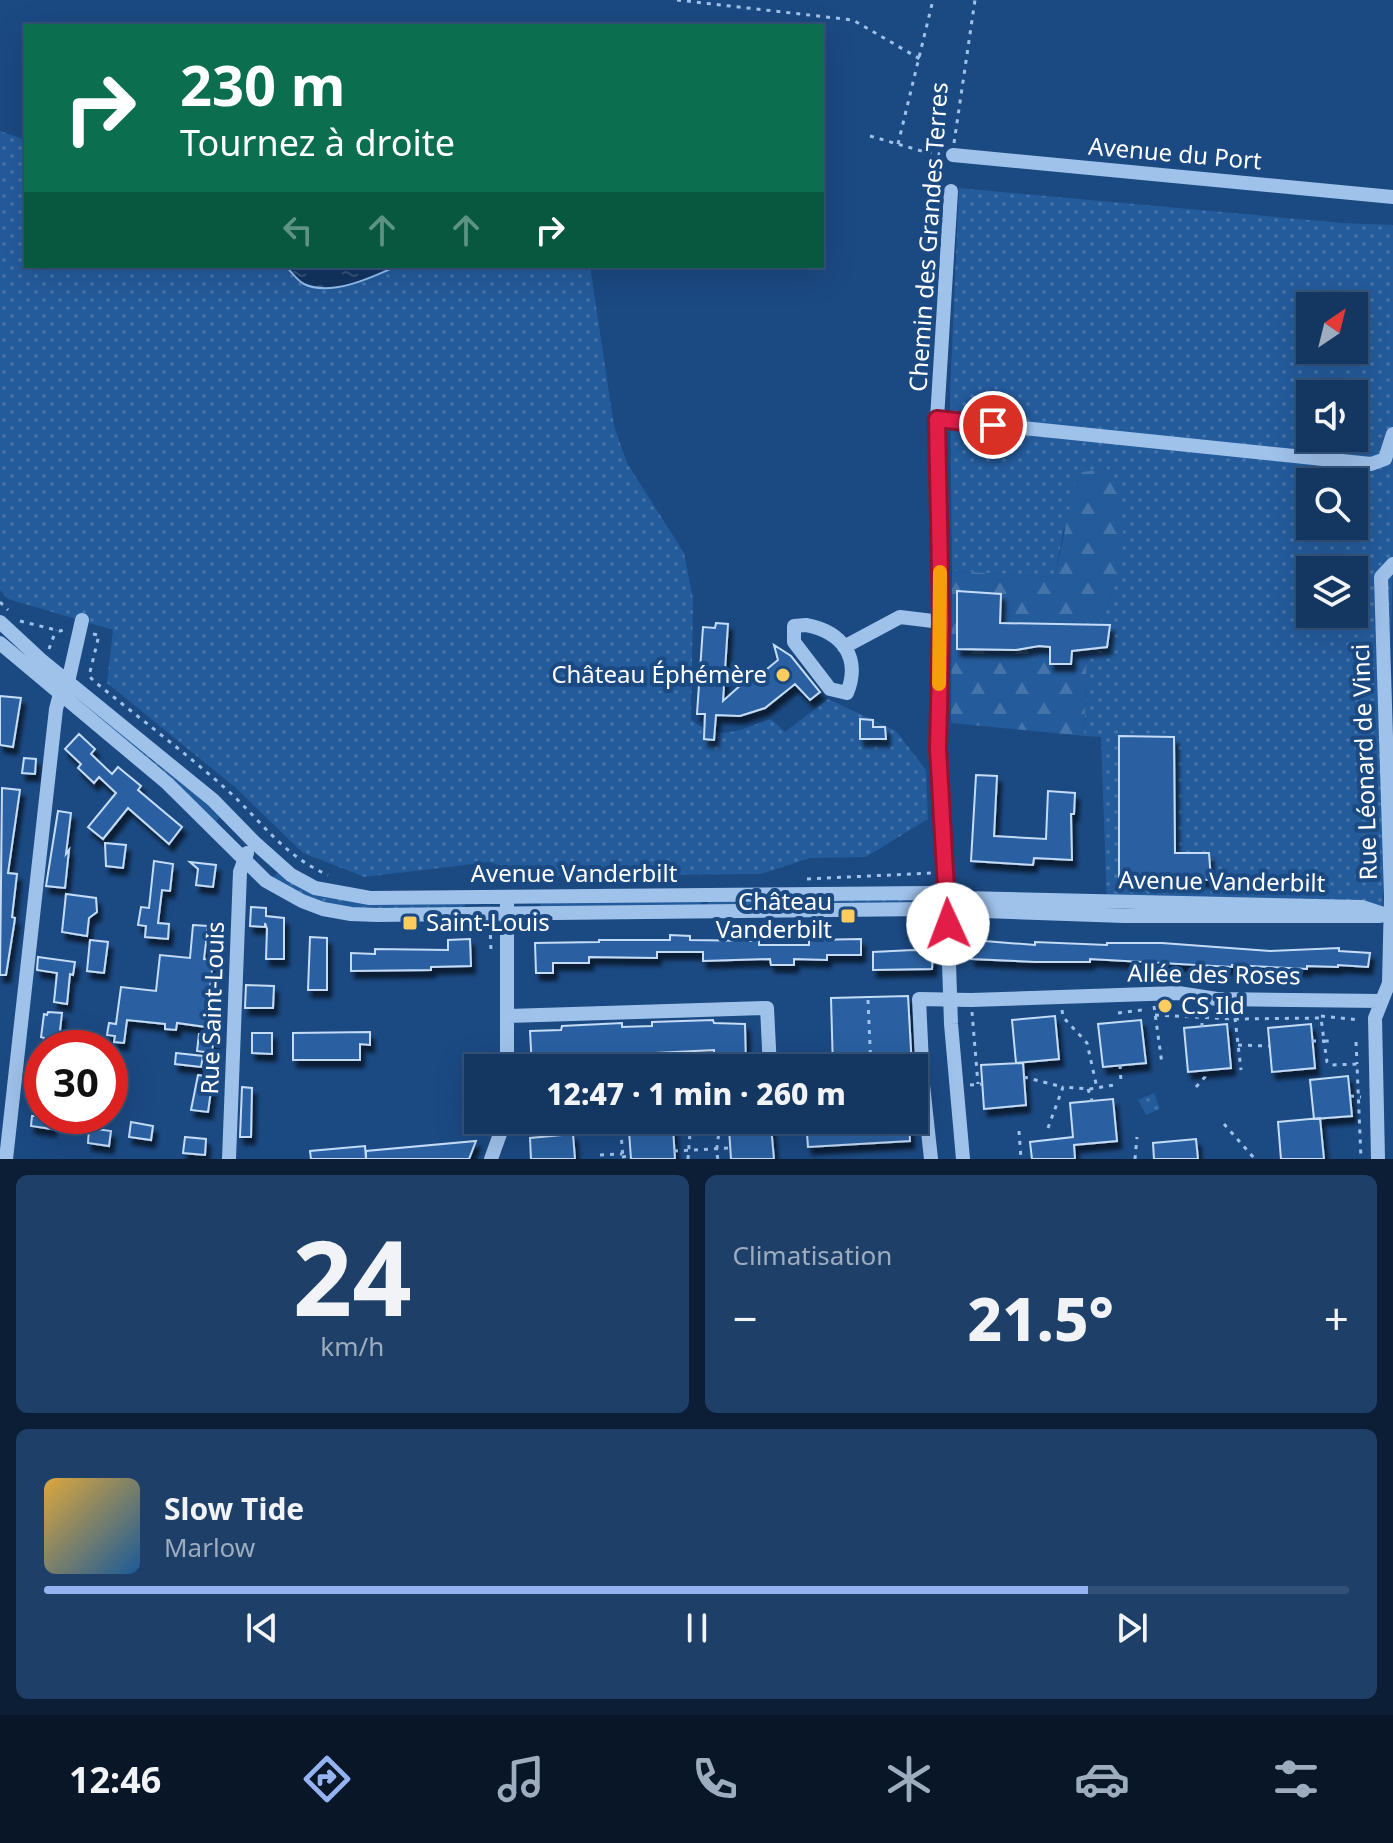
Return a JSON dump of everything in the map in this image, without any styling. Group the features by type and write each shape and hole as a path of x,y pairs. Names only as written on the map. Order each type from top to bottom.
{"street":[{"name":"Avenue du Port","path":"953,155 1393,197"},
{"name":"Chemin des Grandes Terres","path":"951,191 937,419 941,622 938,748 947,903 944,1000 963,1159"},
{"path":"937,419 1371,464 1385,459 1393,434"},
{"name":"Rue Léonard de Vinci","path":"1378,1159 1376,1021 1389,983 1392,916 1381,577 1393,564"},
{"name":"Avenue Vanderbilt","path":"4,616 64,688 167,783 266,881 284,893 337,913 507,913 947,903 1221,917 1392,916"},
{"path":"844,647 900,617 941,622"},
{"path":"6,1159 54,724 80,626"},
{"path":"794,626 823,628 844,647 850,657 853,677 847,693 830,689 794,642 794,626"},
{"name":"Avenue Vanderbilt","path":"0,643 213,800 291,875 315,888 370,898 915,893 947,903"},
{"path":"244,860 254,842"},
{"name":"Rue Saint-Louis","path":"229,1159 240,872 244,860"},
{"path":"507,897 507,1054"},
{"name":"Allée des Roses","path":"944,1000 1153,1001 1178,993 1233,999 1381,1001"},
{"path":"918,1054 919,999 944,1000"},
{"path":"507,1016 767,1008 769,1054"},
{"path":"491,1159 500,1134"},
{"path":"927,1134 931,1159"}],"path":[{"path":"677,0 853,20 920,59"},
{"path":"898,144 933,0"},
{"name":"Chemin des Grandes Terres","path":"953,155 975,0"},
{"path":"870,136 925,152 953,155"},
{"path":"0,602 4,616"},
{"path":"18,620 56,630 80,626 99,635 89,676 225,788 290,853 329,876"},
{"path":"44,656 56,630"},
{"path":"807,879 939,872"},
{"path":"485,920 490,925 491,962"},
{"path":"1233,999 1241,1070"},
{"path":"1320,999 1327,1062 1330,1065 1357,1064"},
{"path":"868,1000 870,1054"},
{"path":"968,1085 980,1084 971,1000"},
{"path":"1118,1013 1153,1001 1162,1064"},
{"path":"1062,1010 1063,1017 1087,1043 1097,1088"},
{"path":"1155,1015 1376,1021"},
{"path":"1312,1041 1333,1043"},
{"path":"1356,1042 1361,1159"},
{"path":"1238,1045 1269,1046"},
{"path":"1120,1065 1121,1082"},
{"path":"1196,1087 1205,1077 1205,1070"},
{"path":"1024,1077 1063,1087 1088,1089 1114,1085"},
{"path":"1048,1128 1063,1087"},
{"path":"1088,1089 1092,1101"},
{"path":"1224,1124 1255,1159"},
{"path":"1019,1131 1021,1159"},
{"path":"621,1134 622,1157"},
{"path":"688,1159 690,1134"},
{"path":"718,1134 715,1150 718,1159"},
{"path":"1135,1159 1137,1137"},
{"path":"674,1151 730,1148"},
{"path":"600,1155 631,1156"}],"green space":[{"path":"0,131 24,139 24,268 590,268 614,426 627,463 684,553 693,599 691,719 701,727 720,733 771,719 785,732 828,699 896,731 926,770 928,819 866,857 810,858 761,874 533,876 489,862 365,877 303,853 236,788 107,683 113,630 8,599 0,590"},
{"path":"959,188 1393,225 1393,565 1382,916 1107,908 1101,737 1084,736 1087,651 1114,589 1064,528 1055,577 952,571 950,395"},
{"path":"1107,468 1120,493 1124,541 1114,589 1087,651 1084,736 951,723 952,571 1055,577 1077,473"},
{"path":"86,703 222,815 215,822 83,707"},
{"path":"278,872 307,889 465,901 465,909 369,911 331,907 272,879"},
{"path":"701,899 701,907 540,909 540,901"},
{"path":"708,899 921,900 921,905 707,907"},
{"path":"1154,1093 1160,1109 1146,1115 1138,1100"}],"water":[{"path":"288,268 392,268 339,287 315,287 297,278"}],"building":[{"path":"957,591 1001,594 1000,623 1110,625 1107,647 1072,651 1071,664 1050,664 1050,647 957,649"},
{"path":"716,623 728,624 723,701 751,676 756,678 778,660 774,645 791,656 820,692 810,700 795,684 765,708 740,716 716,715 714,740 704,739 705,714 697,714 703,627 715,628"},
{"path":"0,696 21,698 13,747 0,745"},
{"path":"860,719 873,720 873,727 885,727 886,739 860,739"},
{"path":"79,734 95,749 91,754 112,774 118,767 141,786 138,790 182,827 169,844 128,808 103,839 88,827 116,793 99,777 94,783 78,768 81,764 65,749"},
{"path":"1119,736 1174,737 1175,853 1209,853 1211,880 1119,877"},
{"path":"24,758 36,759 35,774 22,773"},
{"path":"976,775 997,776 994,836 1046,839 1048,791 1075,793 1074,814 1071,814 1072,860 1034,858 1033,865 971,861"},
{"path":"2,788 20,790 8,873 17,874 12,917 15,918 6,975 0,975"},
{"path":"58,811 71,813 65,888 46,886"},
{"path":"105,843 126,845 123,868 106,866"},
{"path":"154,861 173,864 170,891 162,890 158,923 169,924 168,939 145,937 146,926 138,925 141,907 149,908"},
{"path":"190,862 216,865 213,887 196,885 198,869"},
{"path":"66,894 96,898 97,912 89,918 87,936 62,932"},
{"path":"251,907 266,908 266,916 284,918 284,959 266,959 267,929 265,923 265,927 250,926"},
{"path":"193,925 208,926 204,959 213,960 206,1027 177,1023 176,1030 165,1029 165,1024 127,1020 126,1030 108,1030 109,1023 116,1024 121,987 156,991 160,955 190,958"},
{"path":"670,935 690,936 690,940 759,941 759,945 809,945 809,940 861,939 861,955 827,955 827,960 794,959 794,965 771,965 770,959 703,961 703,952 657,952 657,958 589,957 589,963 553,963 553,973 536,973 535,943 670,940"},
{"path":"310,937 327,938 327,990 308,990"},
{"path":"470,939 471,966 351,971 351,953 375,954 375,949 448,950 448,940"},
{"path":"90,940 108,942 104,973 87,971"},
{"path":"972,940 1035,945 1035,942 1107,945 1162,943 1270,951 1339,948 1339,951 1370,953 1368,967 1307,966 1307,969 1090,959 1090,962 1035,962 971,959"},
{"path":"933,951 932,969 873,970 873,952"},
{"path":"38,957 75,962 73,975 70,974 67,1004 54,1002 57,973 37,970"},
{"path":"246,985 274,986 273,1008 245,1008"},
{"path":"908,996 911,1054 833,1054 831,998"},
{"path":"48,1012 62,1013 60,1030 42,1030 44,1014"},
{"path":"1055,1016 1059,1059 1016,1063 1012,1020"},
{"path":"713,1020 714,1023 745,1024 746,1054 714,1054 714,1050 655,1054 531,1054 530,1031 622,1023 622,1027 652,1026 652,1022"},
{"path":"1141,1020 1146,1063 1103,1067 1098,1024"},
{"path":"1227,1024 1231,1068 1188,1072 1184,1028"},
{"path":"1311,1024 1315,1068 1272,1072 1268,1028"},
{"path":"370,1032 370,1045 360,1044 360,1060 293,1060 293,1033"},
{"path":"252,1033 272,1033 272,1054 252,1053"},
{"path":"199,1034 214,1035 212,1053 197,1051"},
{"path":"176,1053 203,1056 201,1067 175,1064"},
{"path":"1023,1063 1026,1105 984,1109 981,1065"},
{"path":"198,1075 213,1077 208,1112 191,1110"},
{"path":"1348,1076 1352,1116 1314,1119 1310,1080"},
{"path":"242,1087 252,1088 251,1137 240,1137"},
{"path":"1113,1099 1117,1141 1074,1145 1075,1159 1032,1159 1030,1142 1073,1137 1070,1103"},
{"path":"1320,1118 1324,1159 1281,1159 1278,1122"},
{"path":"131,1122 153,1126 151,1140 129,1137"},
{"path":"89,1134 111,1134 109,1146 88,1143"},
{"path":"573,1134 575,1159 531,1159 530,1138"},
{"path":"629,1134 673,1134 675,1159 631,1159"},
{"path":"729,1134 772,1134 774,1159 731,1159"},
{"path":"807,1134 910,1134 910,1141 808,1147"},
{"path":"185,1137 206,1139 205,1155 183,1153"},
{"path":"1196,1139 1198,1159 1154,1159 1153,1143"},
{"path":"476,1141 469,1159 366,1159 366,1151"},
{"path":"365,1146 366,1159 311,1159 310,1151"}],"slow traffic":[{"path":"939,684 940,572"}],"place":[{"name":"Château Éphémère","path":"783,675"},
{"name":"Château Vanderbilt","path":"848,916"},
{"name":"Saint-Louis","path":"410,923"},
{"name":"CS Ild","path":"1165,1006"}],"route":[{"path":"948,924 938,748 941,622 937,419 993,425"}]}
